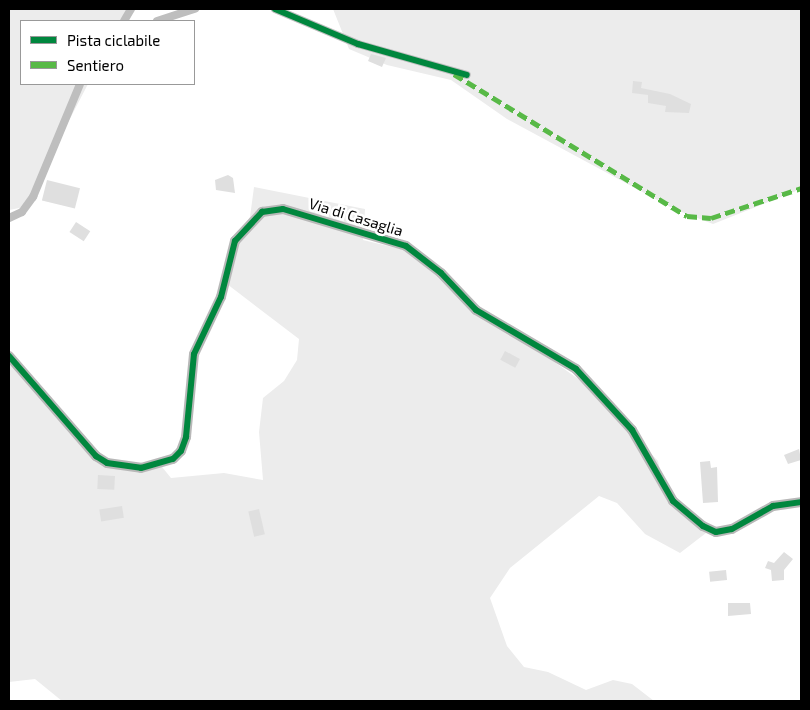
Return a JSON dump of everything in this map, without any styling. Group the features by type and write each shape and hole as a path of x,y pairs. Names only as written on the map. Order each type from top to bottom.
{"street":[{"path":"125,20 131,9"},
{"path":"160,20 195,9"},
{"path":"275,9 358,44 467,75"},
{"path":"9,218 22,212 32,197 80,85"},
{"name":"Via di Casaglia","path":"9,356 96,456 107,463 141,468 172,459 186,437 194,354 221,297 235,241 262,212 283,208 406,246 441,273 476,310 576,369 632,430 673,501 703,526 716,532 732,529 773,506 801,502"}],"shaded area":[{"path":"9,9 136,9 128,20 20,20 20,85 87,85 24,207 9,210"},
{"path":"333,9 801,9 801,189 713,224 674,209 507,119 451,80 387,65 349,49"},
{"path":"254,187 365,209 363,240 413,252 447,285 588,386 658,461 663,484 685,516 706,533 680,553 645,534 617,503 599,496 510,568 490,598 507,646 524,667 548,672 586,690 613,680 632,684 654,701 62,701 35,679 9,682 9,353 106,460 130,465 158,462 171,478 224,473 263,480 259,432 263,398 284,381 297,360 299,339 227,284 234,239 250,217"}],"building":[{"path":"371,54 386,58 382,67 368,61"},
{"path":"633,81 642,82 641,88 670,94 691,104 689,113 665,112 666,106 648,103 648,95 632,93"},
{"path":"228,175 233,178 235,193 216,190 215,180"},
{"path":"47,180 80,188 75,209 42,200"},
{"path":"76,222 90,231 84,241 69,232"},
{"path":"505,351 520,359 515,368 500,360"},
{"path":"799,449 801,460 788,464 784,455"},
{"path":"710,461 711,468 717,467 718,502 703,503 700,462"},
{"path":"98,475 115,476 114,490 97,489"},
{"path":"122,506 124,518 101,521 99,510"},
{"path":"259,509 265,534 254,537 248,511"},
{"path":"784,552 793,559 784,570 784,580 772,581 771,570 765,568 768,561 774,563"},
{"path":"726,570 727,580 710,582 709,572"},
{"path":"728,603 750,603 751,614 728,616"}],"marked path":[{"path":"454,74 687,216 711,218 801,188"}],"cycle path":[{"path":"275,9 358,44 467,75"},
{"path":"9,356 96,456 107,463 141,468 173,459 181,451 186,437 194,354 221,297 235,241 262,212 283,209 406,246 441,273 476,310 576,369 632,430 673,501 703,526 716,532 732,529 773,506 801,502"}]}
